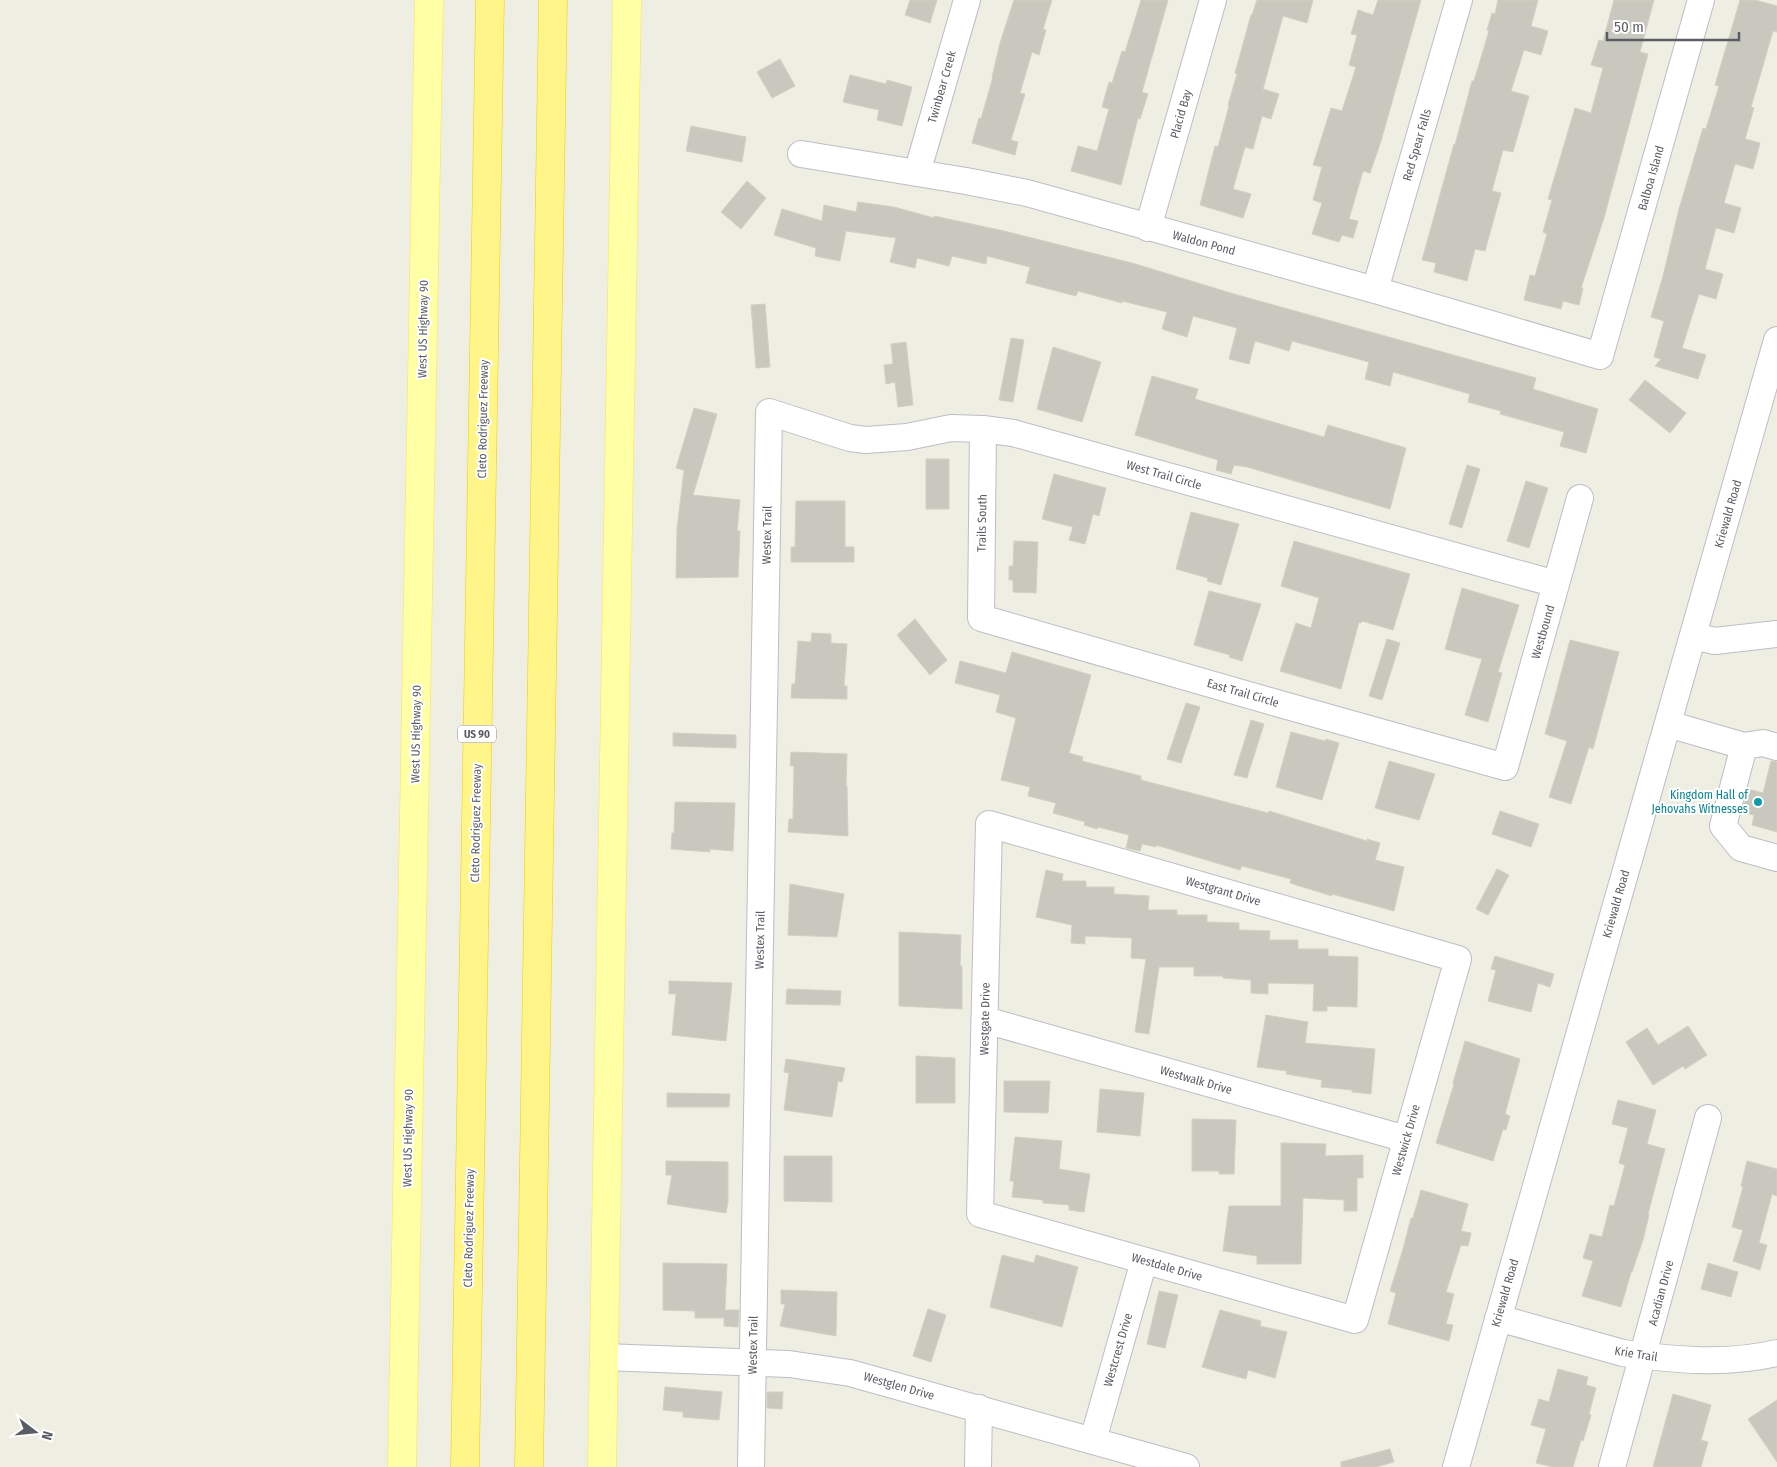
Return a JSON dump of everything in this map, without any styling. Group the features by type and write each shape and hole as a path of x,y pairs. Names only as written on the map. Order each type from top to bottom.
{"highway":[{"name":"Cleto Rodriguez Freeway","path":"465,1467 490,0"},
{"path":"529,1467 553,0"}],"main road":[{"name":"West US Highway 90","path":"402,1467 429,0"},
{"path":"602,1467 627,0"}],"street":[{"name":"Twinbear Creek","path":"917,173 967,0"},
{"name":"Placid Bay","path":"1148,228 1213,0"},
{"name":"Red Spear Falls","path":"1375,290 1459,0"},
{"name":"Balboa Island","path":"1600,356 1701,0"},
{"name":"Waldon Pond","path":"802,154 1027,194 1375,290 1600,356"},
{"name":"Kriewald Road","path":"1456,1467 1693,636 1773,367 1777,340"},
{"name":"West Trail Circle","path":"769,412 850,438 866,440 907,437 951,428 1013,432 1556,584"},
{"name":"Westex Trail","path":"750,1467 769,412"},
{"name":"Trails South","path":"981,618 982,429"},
{"name":"Westbound","path":"1505,767 1580,498"},
{"name":"East Trail Circle","path":"981,618 1505,767"},
{"path":"1693,636 1715,641 1777,634"},
{"path":"1668,724 1744,746 1763,743 1777,747"},
{"path":"1744,746 1722,826 1740,848 1777,858"},
{"name":"Westgrant Drive","path":"989,824 1458,959"},
{"name":"Westgate Drive","path":"980,1214 989,824"},
{"name":"Westwick Drive","path":"1354,1320 1458,959"},
{"name":"Westwalk Drive","path":"985,1020 1406,1140"},
{"name":"Acadian Drive","path":"1612,1467 1708,1118"},
{"name":"Westdale Drive","path":"980,1214 1354,1320"},
{"name":"Westcrest Drive","path":"1093,1440 1144,1261"},
{"name":"Krie Trail","path":"1498,1318 1624,1353 1643,1356 1685,1360 1711,1360 1767,1356 1777,1353"},
{"name":"Westglen Drive","path":"604,1357 789,1364 850,1372 1186,1467"},
{"path":"978,1467 979,1408"}],"building":[{"path":"910,0 937,0 930,23 905,15"},
{"path":"1014,0 1052,0 1043,29 1046,30 1039,55 1032,52 1020,93 1025,94 1011,140 1018,142 1015,155 972,143 979,118 981,119 1000,43"},
{"path":"1141,0 1168,0 1142,92 1148,94 1140,119 1138,118 1121,185 1071,171 1078,146 1097,151 1109,109 1102,107 1109,82 1112,83 1122,51 1125,52"},
{"path":"1257,0 1313,0 1307,23 1283,16 1263,89 1279,94 1271,119 1262,116 1253,149 1245,147 1233,189 1251,194 1243,218 1200,205 1215,146 1218,147 1237,74 1235,73"},
{"path":"1378,0 1421,0 1381,141 1370,173 1363,171 1349,219 1358,221 1353,238 1342,235 1339,242 1312,234 1322,203 1313,200 1322,167 1313,165 1331,108 1342,111 1356,67 1349,65 1357,35 1351,34 1358,10 1373,15"},
{"path":"1498,0 1538,0 1531,26 1548,31 1541,55 1524,50 1511,91 1529,96 1513,152 1503,150 1492,191 1501,193 1485,251 1475,249 1467,281 1434,272 1436,263 1422,260 1472,81 1474,81 1489,31 1487,30 1492,13 1495,14"},
{"path":"1614,0 1654,0 1640,52 1648,54 1604,218 1581,288 1583,288 1579,305 1563,301 1561,309 1524,300 1530,275 1535,276 1547,234 1543,232 1552,200 1548,199 1575,108 1591,113 1603,68 1591,65 1599,40 1603,41"},
{"path":"1740,0 1755,0 1777,6 1777,32 1773,31 1751,107 1754,108 1745,139 1760,143 1753,169 1735,164 1724,203 1741,208 1734,233 1716,228 1705,269 1723,274 1716,299 1699,294 1682,348 1706,355 1698,379 1655,366 1661,359 1654,357 1664,321 1651,317 1679,209 1703,128 1706,129 1719,86 1715,85"},
{"path":"780,59 795,86 772,98 757,72"},
{"path":"850,75 886,84 887,80 912,87 902,126 877,120 879,110 843,102"},
{"path":"691,126 746,137 742,162 686,151"},
{"path":"747,181 766,198 741,229 721,212"},
{"path":"858,202 894,207 934,218 934,216 1004,231 1132,263 1234,294 1536,378 1533,389 1598,409 1586,453 1560,446 1564,432 1500,414 1501,411 1468,402 1470,394 1393,372 1390,386 1365,379 1369,362 1292,341 1289,351 1255,341 1249,364 1229,359 1237,328 1193,316 1187,337 1162,329 1167,312 1122,301 1122,303 1078,291 1076,296 1026,283 1030,267 987,256 986,264 952,256 949,266 917,258 915,268 890,262 896,238 846,231 840,261 815,256 816,248 774,235 782,209 822,221 824,205 856,212"},
{"path":"765,304 770,367 756,368 751,305"},
{"path":"1011,338 1024,340 1013,402 999,400"},
{"path":"906,342 913,405 898,407 895,382 886,384 884,365 893,364 891,344"},
{"path":"1053,347 1101,362 1082,422 1037,409"},
{"path":"1152,376 1198,389 1195,399 1324,437 1328,425 1406,448 1390,509 1247,467 1234,465 1231,474 1216,470 1218,460 1135,435"},
{"path":"1645,380 1686,413 1670,433 1629,400"},
{"path":"694,408 717,414 693,495 740,500 737,531 740,531 738,577 676,578 677,529 684,470 676,468"},
{"path":"926,459 949,459 949,509 926,509"},
{"path":"1467,465 1480,469 1462,528 1449,524"},
{"path":"1054,474 1106,488 1099,516 1093,514 1085,544 1069,540 1073,527 1042,519"},
{"path":"1526,481 1548,488 1529,548 1507,541"},
{"path":"796,501 845,501 845,547 854,547 854,562 791,562 791,547 795,547"},
{"path":"1191,512 1239,524 1221,585 1207,581 1208,578 1176,569"},
{"path":"1014,541 1038,542 1036,593 1013,592 1013,580 1009,580 1009,566 1013,566"},
{"path":"1294,541 1410,574 1393,630 1362,621 1361,623 1359,622 1341,689 1280,671 1296,623 1311,628 1319,598 1281,586"},
{"path":"1462,588 1519,605 1498,672 1502,673 1488,722 1465,715 1482,659 1445,649"},
{"path":"1209,591 1261,604 1242,661 1229,657 1230,655 1194,645"},
{"path":"915,619 947,660 930,675 897,635"},
{"path":"812,633 831,634 831,643 847,644 844,686 847,686 847,699 791,698 792,684 795,684 798,641 811,642"},
{"path":"1387,639 1400,643 1382,700 1369,696"},
{"path":"1570,640 1619,652 1593,749 1589,747 1571,804 1549,797 1567,741 1545,734"},
{"path":"1012,652 1091,675 1069,753 1083,757 1082,761 1141,776 1141,780 1268,813 1269,811 1367,841 1367,839 1380,843 1375,860 1404,867 1394,911 1332,894 1332,896 1290,883 1291,879 1242,866 1240,870 1156,845 1156,847 1142,844 1140,851 1126,848 1129,835 1098,827 1097,829 1084,825 1085,822 1053,813 1056,803 1028,796 1030,787 1001,780 1016,718 996,712 1000,695 955,683 960,661 1006,673"},
{"path":"1186,703 1200,707 1181,763 1167,759"},
{"path":"1251,720 1264,724 1247,778 1234,775"},
{"path":"1291,732 1339,743 1322,800 1276,787"},
{"path":"673,733 736,735 736,748 673,746"},
{"path":"791,752 847,754 848,836 788,832 789,819 793,819 794,766 790,766"},
{"path":"1389,761 1435,774 1419,820 1375,808"},
{"name":"Kingdom Hall of Jehovahs Witnesses","path":"1771,761 1777,762 1777,832 1752,825 1754,815 1742,812 1748,789 1763,793"},
{"path":"675,802 735,803 733,851 710,849 710,852 671,849 672,833 674,833"},
{"path":"1500,811 1539,824 1531,847 1492,834"},
{"path":"1497,869 1509,875 1488,915 1476,909"},
{"path":"1046,870 1063,874 1062,881 1086,881 1086,887 1114,887 1114,894 1149,896 1148,910 1177,910 1177,915 1207,915 1207,922 1239,923 1239,930 1270,931 1269,940 1298,940 1298,949 1328,949 1328,956 1358,957 1357,1007 1327,1006 1327,1011 1313,1011 1314,984 1268,983 1268,994 1251,993 1251,980 1223,978 1223,976 1194,976 1194,967 1159,967 1149,1034 1135,1032 1146,959 1131,958 1132,938 1085,936 1085,944 1071,943 1072,925 1036,917"},
{"path":"790,884 844,894 837,937 788,935"},
{"path":"899,932 961,935 962,1009 899,1006"},
{"path":"1495,956 1554,974 1550,987 1538,983 1531,1012 1488,1001 1496,970 1491,969"},
{"path":"669,981 732,983 726,1041 672,1035 676,994 669,994"},
{"path":"787,989 841,991 840,1005 786,1004"},
{"path":"1266,1015 1308,1022 1305,1043 1375,1049 1371,1094 1321,1087 1322,1080 1286,1074 1287,1071 1257,1067"},
{"path":"1688,1026 1707,1055 1685,1069 1683,1066 1653,1085 1626,1042 1647,1028 1658,1045"},
{"path":"1465,1041 1520,1059 1505,1114 1510,1116 1506,1130 1503,1129 1493,1161 1436,1143"},
{"path":"916,1056 955,1058 955,1103 916,1103"},
{"path":"786,1059 845,1068 842,1082 838,1081 832,1117 784,1110 789,1073 784,1072"},
{"path":"1004,1081 1050,1081 1048,1113 1004,1112"},
{"path":"1100,1089 1144,1093 1140,1136 1097,1132"},
{"path":"667,1093 730,1094 729,1107 667,1107"},
{"path":"1618,1100 1656,1110 1647,1144 1665,1149 1643,1240 1621,1307 1582,1296 1593,1261 1583,1258 1590,1234 1602,1237 1610,1205 1614,1206 1625,1165 1619,1163 1628,1128 1612,1124"},
{"path":"1192,1119 1236,1120 1234,1174 1219,1174 1219,1171 1192,1171"},
{"path":"1015,1137 1062,1141 1059,1169 1090,1174 1084,1212 1069,1210 1069,1205 1043,1203 1043,1200 1012,1197 1014,1181 1010,1181"},
{"path":"1281,1143 1326,1144 1325,1156 1363,1155 1363,1178 1357,1178 1357,1211 1344,1211 1344,1200 1303,1198 1301,1264 1257,1264 1257,1256 1223,1251 1229,1206 1281,1206"},
{"path":"784,1156 832,1156 832,1202 784,1201"},
{"path":"666,1161 728,1162 728,1202 726,1213 667,1204 672,1175 666,1175"},
{"path":"1747,1161 1777,1169 1777,1196 1772,1194 1759,1243 1767,1245 1760,1270 1733,1261 1743,1230 1732,1227 1743,1187 1741,1186"},
{"path":"1421,1190 1468,1204 1461,1231 1471,1233 1468,1246 1461,1245 1446,1292 1454,1294 1446,1324 1453,1325 1449,1341 1388,1324 1396,1293 1390,1291"},
{"path":"1002,1255 1034,1263 1036,1255 1078,1267 1062,1327 990,1307"},
{"path":"663,1263 727,1264 725,1310 739,1310 738,1327 724,1326 724,1318 695,1318 695,1311 663,1310"},
{"path":"1708,1263 1738,1272 1731,1297 1701,1289"},
{"path":"781,1290 837,1292 836,1336 780,1326 785,1304 781,1304"},
{"path":"1159,1291 1178,1295 1165,1348 1147,1344"},
{"path":"928,1309 946,1315 931,1362 913,1356"},
{"path":"1220,1310 1261,1321 1260,1326 1287,1332 1275,1378 1248,1370 1246,1379 1202,1367"},
{"path":"1558,1369 1588,1377 1586,1385 1596,1388 1589,1414 1591,1415 1573,1467 1553,1467 1536,1463 1546,1429 1531,1425 1539,1399 1549,1402"},
{"path":"665,1387 722,1392 719,1420 683,1417 683,1412 663,1410"},
{"path":"767,1392 783,1392 782,1409 767,1408"},
{"path":"1673,1394 1711,1405 1701,1440 1708,1442 1701,1467 1653,1467"},
{"path":"1777,1400 1777,1462 1748,1419"},
{"path":"1390,1449 1394,1462 1376,1467 1341,1467 1341,1462"}],"place":[{"name":"Kingdom Hall of Jehovahs Witnesses","path":"1758,802"}]}
